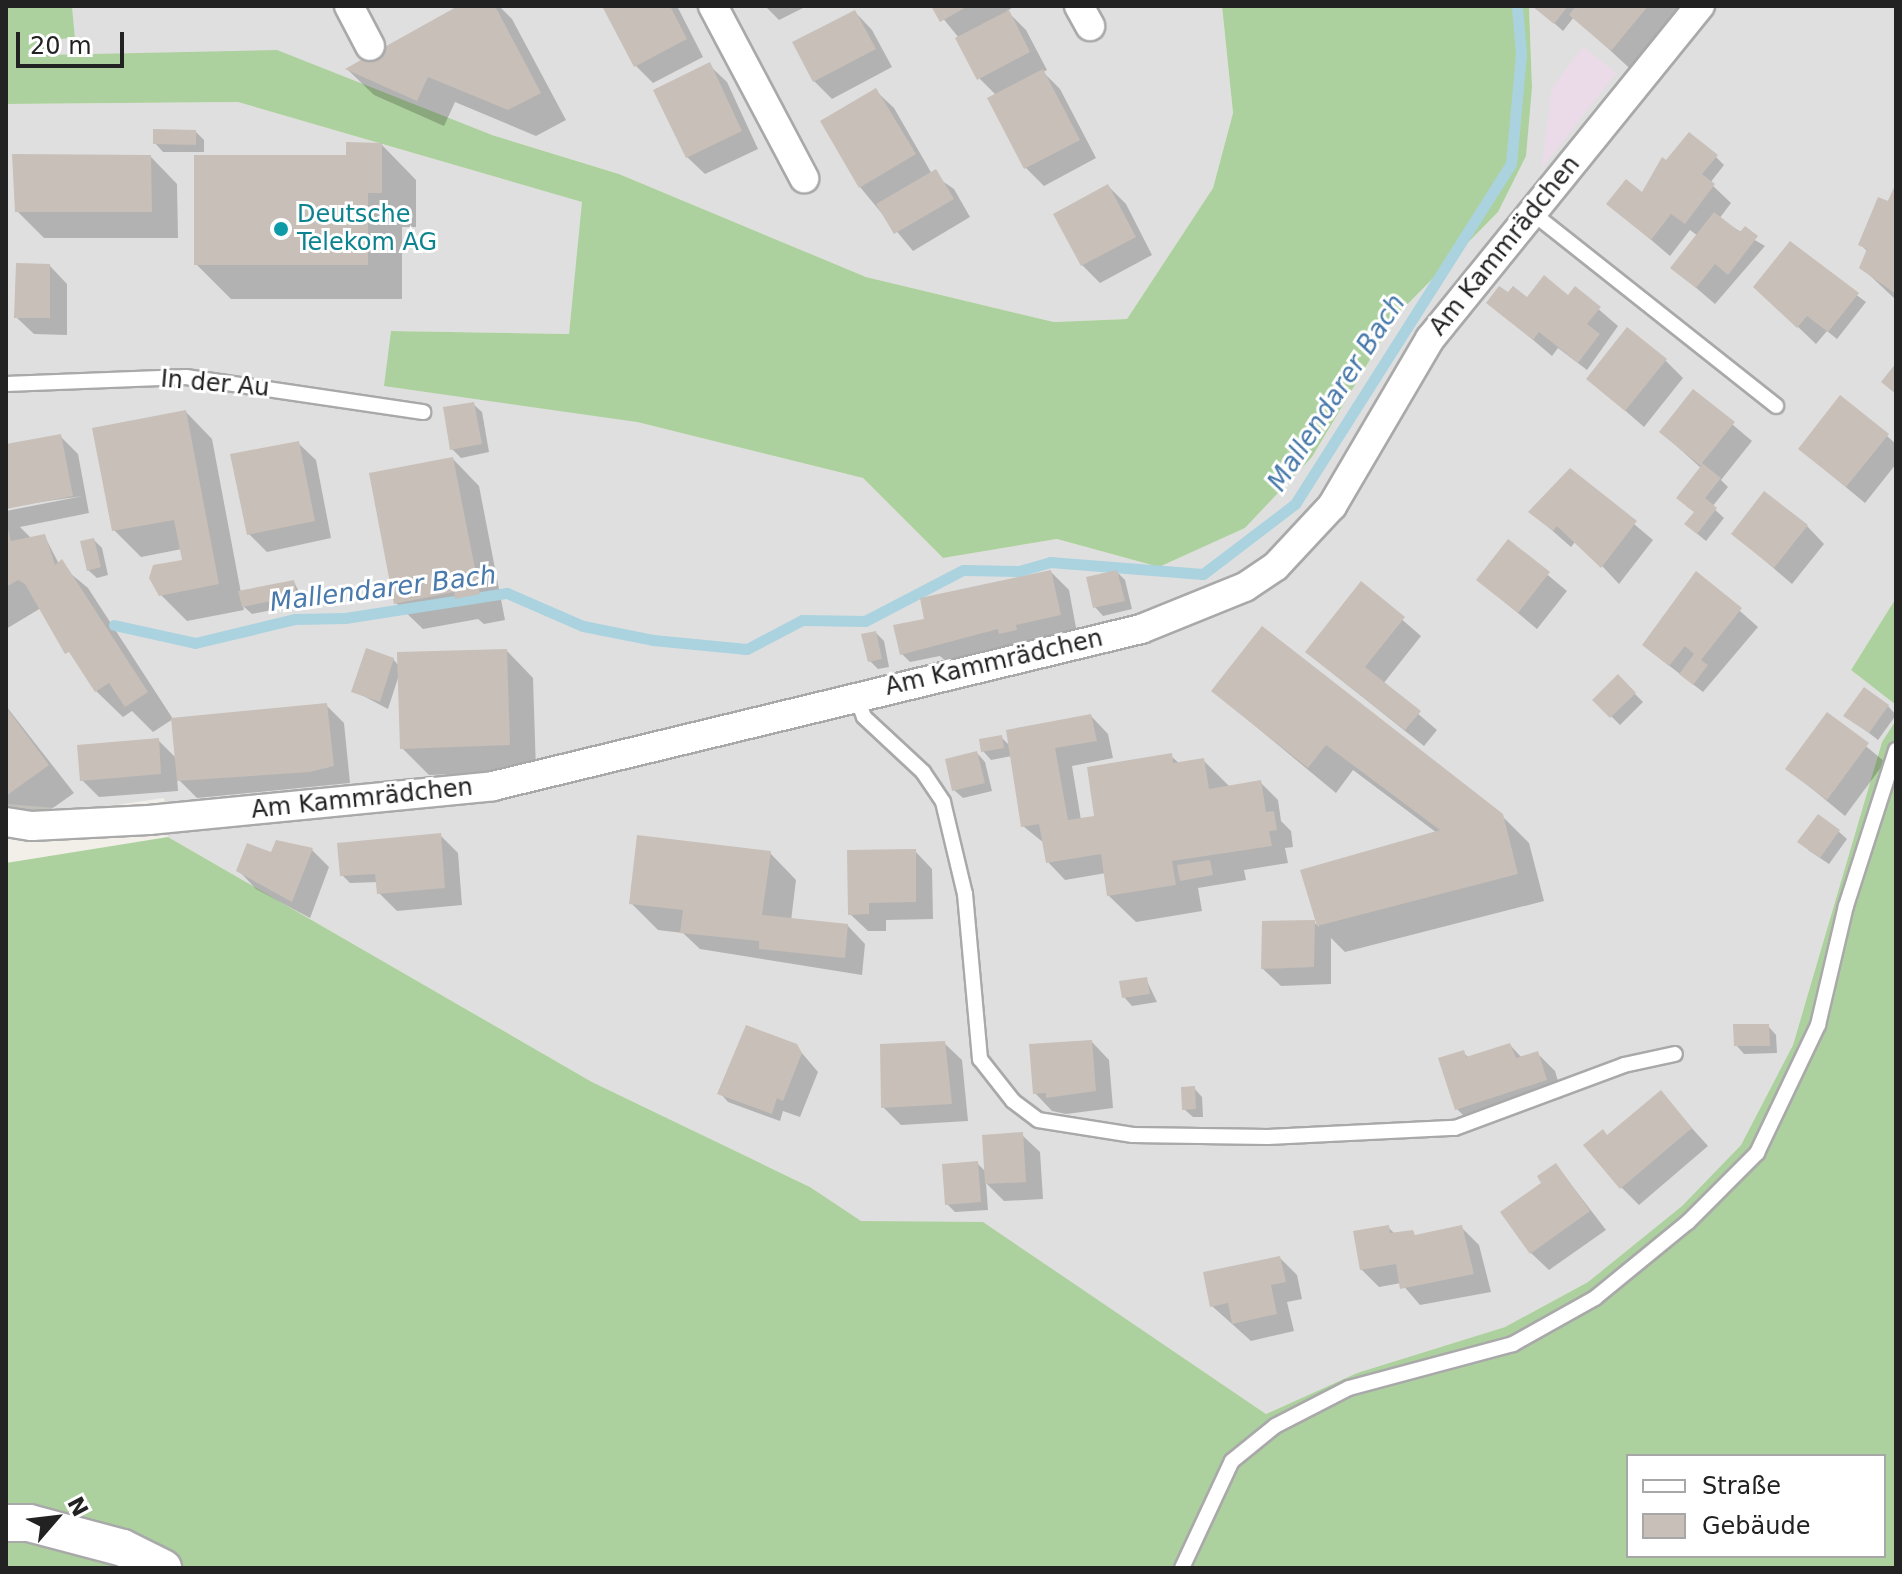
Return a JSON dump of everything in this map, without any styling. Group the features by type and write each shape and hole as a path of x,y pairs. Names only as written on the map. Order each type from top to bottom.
{"street":[{"path":"349,6 370,46"},
{"path":"713,6 804,178"},
{"name":"Am Kammrädchen","path":"6,822 32,826 149,820 493,786 856,694 1141,629 1245,587 1276,566 1332,506 1430,339 1534,214 1615,105 1700,6"},
{"path":"6,1523 29,1523 123,1548 163,1568"}],"lane":[{"path":"1534,214 1776,406"},
{"name":"In der Au","path":"6,384 186,377 423,412"},
{"path":"856,694 864,717 923,772 943,802 965,894 980,1059 1013,1101 1038,1120 1133,1135 1268,1137 1455,1128 1624,1065 1675,1054"},
{"path":"1182,1568 1232,1461 1275,1426 1349,1388 1513,1344 1595,1298 1688,1222 1757,1153 1818,1025 1846,906 1896,750"}],"shaded area":[{"path":"72,6 1222,6 1233,113 1213,188 1127,319 1054,322 866,277 619,174 492,135 44,55 44,40 75,38"},
{"path":"1529,6 1896,6 1896,598 1851,670 1896,705 1896,720 1882,742 1793,1045 1741,1145 1682,1206 1588,1282 1505,1327 1357,1373 1266,1414 983,1223 861,1222 810,1187 592,1082 168,837 164,798 82,810 6,804 6,104 238,102 583,202 569,334 392,331 637,422 863,478 943,558 1057,539 1159,567 1245,528 1312,457 1396,316 1498,212 1532,87"},
{"path":"1583,47 1616,73 1542,168 1552,88"}],"green space":[{"path":"6,6 72,6 75,38 45,40 45,55 277,50 492,135 619,174 866,277 1054,322 1127,319 1213,188 1233,113 1222,6 1529,6 1532,87 1526,156 1498,212 1396,316 1312,457 1245,528 1159,567 1057,539 943,558 863,478 637,422 384,386 391,331 569,334 582,202 238,102 6,104"},
{"path":"1896,598 1896,705 1851,670"},
{"path":"1896,720 1896,1568 6,1568 6,863 168,837 592,1082 810,1187 861,1221 983,1222 1266,1414 1357,1373 1505,1327 1588,1282 1682,1206 1741,1145 1793,1045 1882,742"}],"building":[{"path":"458,6 495,6 541,93 508,110 428,77 417,101 345,69"},
{"path":"602,6 670,6 687,39 634,67"},
{"path":"931,6 968,6 940,22"},
{"path":"1532,6 1568,6 1554,24"},
{"path":"1576,6 1648,6 1611,51 1569,15"},
{"path":"855,10 876,49 813,82 792,42"},
{"path":"1009,10 1030,52 977,80 955,38"},
{"path":"710,62 742,131 686,158 653,90"},
{"path":"1043,69 1080,140 1024,169 987,98"},
{"path":"876,88 916,154 859,188 820,121"},
{"path":"153,129 196,130 196,145 153,144"},
{"path":"1689,132 1718,155 1702,174 1715,184 1685,224 1671,214 1651,240 1606,204 1626,179 1642,192 1662,157 1666,160"},
{"name":"Deutsche Telekom AG","path":"346,142 382,143 382,193 368,193 368,265 194,265 194,155 346,155"},
{"path":"12,154 151,155 152,212 15,212"},
{"path":"936,169 954,199 894,234 876,204"},
{"path":"1896,183 1896,294 1859,268 1867,249 1858,245 1878,197 1888,201"},
{"path":"1108,184 1136,237 1081,266 1053,214"},
{"path":"1714,212 1740,232 1745,226 1758,236 1728,275 1715,264 1696,288 1670,268"},
{"path":"1790,241 1859,293 1828,332 1807,316 1797,328 1753,287"},
{"path":"16,263 50,264 50,318 14,318"},
{"path":"1544,275 1568,295 1575,286 1601,307 1587,324 1600,334 1578,363 1539,332 1533,340 1486,303 1499,286 1508,292 1513,286 1527,297"},
{"path":"1627,327 1667,359 1625,411 1586,379"},
{"path":"1896,363 1896,394 1881,382"},
{"path":"1693,389 1735,422 1702,463 1721,478 1705,498 1717,508 1697,534 1684,524 1694,512 1676,498 1701,466 1659,432"},
{"path":"1840,395 1889,434 1846,487 1798,449"},
{"path":"474,402 482,444 450,450 443,407"},
{"path":"186,410 219,584 159,596 149,578 153,565 182,560 174,520 112,531 92,428"},
{"path":"61,434 73,496 6,509 6,444"},
{"path":"299,441 315,521 247,535 230,454"},
{"path":"453,457 480,594 455,599 454,592 394,604 369,473"},
{"path":"1570,468 1637,521 1601,568 1557,526 1553,531 1528,512"},
{"path":"1764,491 1808,525 1774,568 1731,534"},
{"path":"6,521 11,541 45,534 55,565 62,559 148,692 125,707 109,683 95,692 69,652 65,654 25,584 18,580 6,587"},
{"path":"94,538 101,567 87,571 80,541"},
{"path":"1508,539 1550,572 1518,613 1476,580"},
{"path":"1051,570 1061,615 1016,625 1017,630 999,634 998,629 900,655 893,625 924,619 920,598"},
{"path":"1117,570 1125,601 1093,608 1086,577"},
{"path":"1696,571 1742,608 1701,660 1708,665 1693,685 1679,674 1694,654 1685,646 1669,666 1642,645"},
{"path":"294,580 297,596 242,607 238,591"},
{"path":"1361,581 1405,617 1365,667 1421,711 1405,730 1305,652"},
{"path":"1262,626 1503,814 1518,874 1317,926 1300,870 1440,830 1326,745 1308,768 1211,691"},
{"path":"876,631 882,659 868,662 861,634"},
{"path":"366,648 394,658 380,702 351,692"},
{"path":"507,649 510,745 400,749 397,652"},
{"path":"1618,674 1636,693 1610,718 1592,700"},
{"path":"1864,687 1889,705 1869,733 1843,716"},
{"path":"327,703 334,766 310,772 177,781 171,718"},
{"path":"6,707 49,765 6,796"},
{"path":"1827,712 1869,743 1827,800 1785,769"},
{"path":"1091,714 1097,741 1055,748 1068,820 1094,816 1087,767 1172,753 1173,763 1204,758 1209,789 1261,780 1266,812 1274,811 1277,830 1269,831 1272,846 1172,861 1176,885 1107,896 1101,854 1046,863 1039,824 1021,827 1006,730"},
{"path":"1002,735 1004,748 981,752 979,739"},
{"path":"159,738 161,774 80,781 77,745"},
{"path":"977,751 985,783 952,791 945,759"},
{"path":"1818,814 1840,830 1820,858 1797,842"},
{"path":"441,833 445,888 377,894 375,874 340,876 337,843"},
{"path":"637,835 771,851 762,915 848,924 845,958 759,949 759,941 680,933 683,910 629,904"},
{"path":"276,840 313,848 292,902 236,871 247,843 271,852"},
{"path":"916,849 916,902 869,903 869,914 848,915 847,850"},
{"path":"1210,860 1213,875 1180,881 1177,865"},
{"path":"1315,920 1314,967 1261,969 1262,921"},
{"path":"1147,977 1150,994 1122,998 1119,981"},
{"path":"1733,1024 1769,1024 1770,1046 1734,1046"},
{"path":"746,1025 797,1044 802,1053 783,1101 777,1098 772,1114 717,1094"},
{"path":"1092,1040 1096,1091 1046,1098 1046,1093 1033,1094 1029,1044"},
{"path":"945,1041 952,1104 881,1108 880,1044"},
{"path":"1510,1043 1516,1058 1538,1051 1547,1080 1455,1110 1438,1058 1464,1050 1466,1057"},
{"path":"1195,1086 1196,1109 1182,1110 1181,1087"},
{"path":"1661,1090 1692,1128 1620,1189 1583,1145 1603,1129 1607,1135"},
{"path":"1023,1132 1026,1182 985,1184 982,1135"},
{"path":"978,1161 981,1202 945,1205 942,1164"},
{"path":"1556,1163 1590,1211 1530,1254 1500,1212 1541,1183 1537,1176"},
{"path":"1389,1225 1390,1233 1413,1230 1415,1235 1462,1225 1474,1274 1400,1289 1396,1264 1360,1270 1353,1231"},
{"path":"1280,1256 1286,1282 1271,1285 1277,1314 1232,1324 1228,1303 1210,1307 1203,1272"}],"waterway":[{"name":"Mallendarer Bach","path":"114,625 195,643 295,619 345,618 507,593 583,626 653,640 747,649 802,620 865,621 963,570 1019,571 1050,562 1203,574 1295,504 1511,164 1521,54 1517,6"}],"place":[{"name":"Deutsche Telekom AG","path":"281,229"}]}
